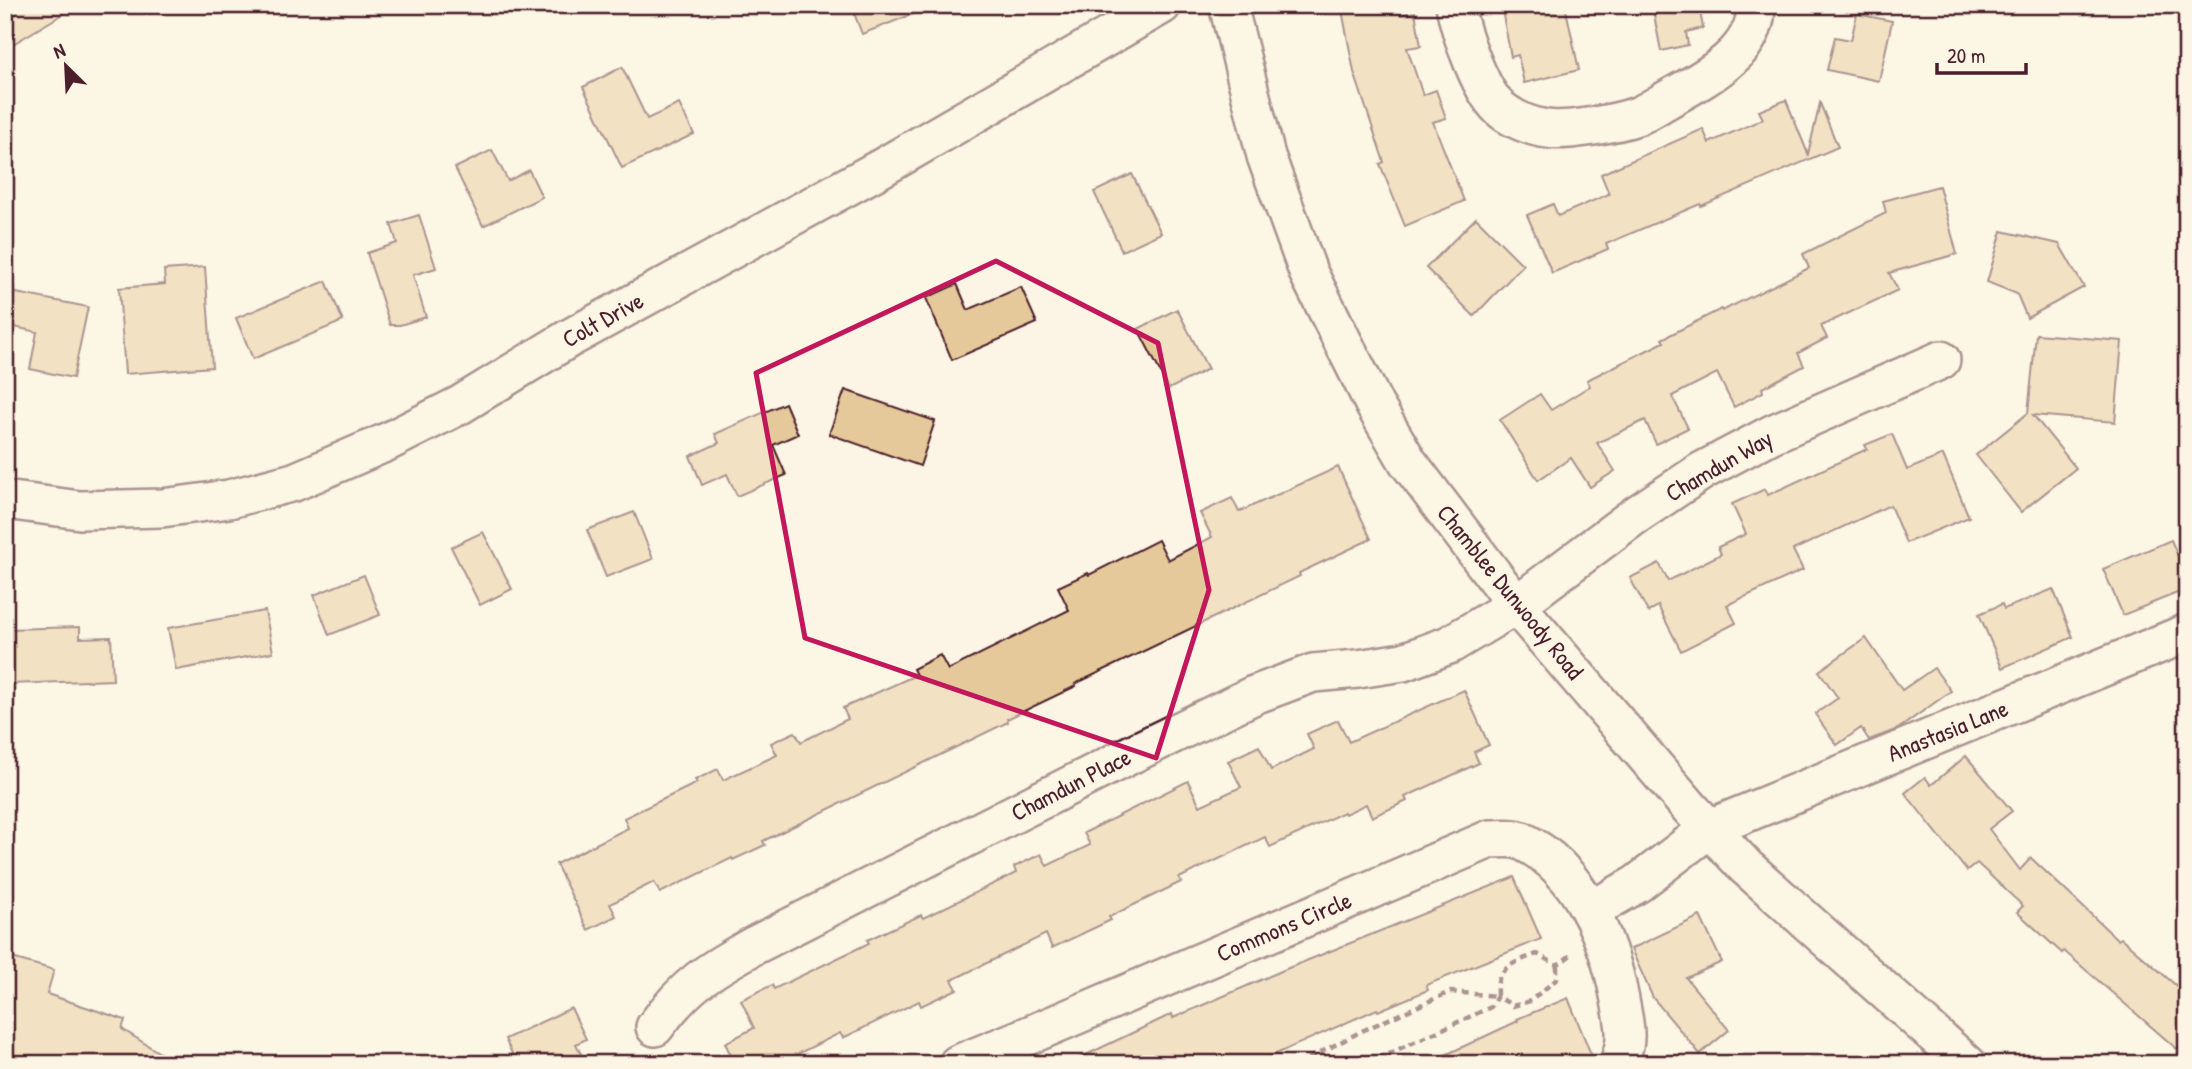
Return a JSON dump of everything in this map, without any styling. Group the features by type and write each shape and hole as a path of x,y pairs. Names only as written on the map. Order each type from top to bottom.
{"street":[{"name":"Colt Drive","path":"5,500 80,510 162,508 229,499 294,482 364,452 460,405 568,339 883,167 1162,5"},
{"name":"Chamblee Dunwoody Road","path":"1228,5 1266,156 1308,272 1375,406 1408,463 1516,605 1746,867 1967,1064"},
{"path":"1455,5 1469,57 1500,110 1521,133 1589,126 1637,116 1704,79 1733,57 1758,29"},
{"name":"Chamdun Way","path":"1516,605 1633,517 1702,471 1772,434 1941,360"},
{"name":"Chamdun Place","path":"655,1027 679,996 709,970 1142,749 1254,695 1313,673 1403,662 1449,645 1516,605"},
{"name":"Anastasia Lane","path":"1710,828 2187,633"},
{"path":"1590,911 1637,884 1710,828"},
{"name":"Commons Circle","path":"958,1064 1490,839 1520,840 1538,851 1557,867 1590,911 1607,946 1620,1000 1625,1037 1619,1064"}],"path":[{"path":"1366,1064 1492,1007 1497,996 1496,982 1508,965 1537,954 1557,965"},
{"path":"1557,965 1571,955"},
{"path":"1298,1064 1364,1030 1450,992 1497,996 1513,1006 1530,1001 1557,979 1557,965"}],"highlighted area":[{"path":"996,261 1158,343 1209,590 1156,758 805,638 756,373"}],"building":[{"path":"5,5 78,5 13,44 5,31"},
{"path":"851,5 931,5 931,7 862,34"},
{"path":"1341,5 1398,5 1400,15 1415,12 1421,46 1407,48 1423,95 1436,90 1446,118 1433,122 1464,201 1405,226 1380,164 1384,162 1354,72"},
{"path":"1501,5 1565,5 1579,70 1524,83 1518,55 1511,57"},
{"path":"1652,5 1699,5 1703,28 1686,32 1688,45 1661,51"},
{"path":"1857,14 1892,21 1879,81 1827,70 1835,37 1851,40"},
{"path":"622,67 647,119 679,104 694,134 622,168 583,87"},
{"path":"1786,100 1808,154 1820,103 1838,147 1606,244 1608,249 1552,273 1527,215 1553,204 1558,216 1609,194 1601,174 1703,129 1709,143 1763,119 1759,111"},
{"path":"492,150 508,181 529,170 542,197 483,226 455,168"},
{"path":"1132,174 1161,233 1122,251 1094,192"},
{"path":"1939,186 1957,254 1889,273 1898,290 1821,326 1827,338 1798,353 1804,366 1762,388 1763,392 1734,407 1717,373 1672,396 1688,428 1656,444 1645,420 1597,443 1615,471 1590,487 1571,458 1538,480 1500,420 1540,394 1551,410 1590,386 1587,380 1664,342 1662,339 1721,309 1722,311 1809,268 1803,254 1886,213 1883,201"},
{"path":"419,215 436,268 413,275 426,317 400,325 390,325 367,253 397,243 391,224"},
{"path":"1476,218 1523,265 1474,316 1426,268"},
{"path":"2002,231 2059,244 2084,287 2027,318 2017,294 1987,282"},
{"path":"205,267 212,367 125,374 119,288 165,284 164,270"},
{"path":"326,281 343,321 253,359 236,318"},
{"path":"957,284 968,310 1021,287 1037,323 952,360 926,298"},
{"path":"11,292 88,307 73,378 30,369 37,332 5,325"},
{"path":"1177,309 1208,369 1169,389 1138,329"},
{"path":"2036,334 2122,341 2115,422 2033,415 2076,468 2021,512 1976,455 2028,413"},
{"path":"845,390 935,421 920,466 829,434"},
{"path":"785,403 798,434 773,445 786,475 737,496 727,474 702,485 690,456 719,443 715,434"},
{"path":"1892,434 1907,470 1943,455 1969,517 1906,543 1890,505 1793,550 1803,570 1727,605 1736,623 1681,651 1658,606 1648,612 1630,578 1659,563 1668,581 1721,554 1718,547 1746,534 1732,504 1765,489 1768,495 1867,449 1865,445"},
{"path":"1338,467 1371,539 1075,684 1076,686 1007,719 1008,722 763,841 765,845 660,893 654,882 610,904 616,916 588,930 556,864 628,828 624,818 697,783 695,780 718,769 723,780 777,755 771,743 795,732 801,742 848,719 843,708 916,675 913,669 940,655 948,670 1069,610 1058,587 1088,573 1089,575 1158,540 1168,560 1212,537 1200,513 1232,498 1239,512"},
{"path":"634,512 653,559 606,577 587,530"},
{"path":"483,532 512,589 480,605 451,547"},
{"path":"2171,540 2187,577 2187,589 2123,615 2103,569"},
{"path":"364,575 380,615 329,635 314,595"},
{"path":"2053,589 2073,637 2002,668 1979,614 2002,604 2004,609"},
{"path":"265,611 273,652 176,670 168,628"},
{"path":"80,627 80,638 111,637 113,680 9,684 8,629"},
{"path":"1866,638 1902,690 1934,668 1951,691 1898,729 1869,740 1861,728 1837,745 1815,714 1838,698 1819,671"},
{"path":"1464,690 1489,745 1474,752 1479,763 1405,797 1407,801 1372,817 1366,804 1270,847 1265,837 1179,878 1181,882 1052,948 1046,934 952,980 957,989 921,1006 919,1001 843,1038 840,1033 777,1064 735,1064 725,1043 754,1028 741,1000 772,985 774,989 869,943 867,940 921,915 923,918 1016,873 1014,867 1041,854 1047,866 1090,845 1084,833 1188,781 1200,806 1241,787 1228,761 1259,746 1271,770 1314,749 1307,734 1338,720 1349,742"},
{"path":"1966,756 2012,811 1989,829 2020,870 2031,858 2118,940 2121,938 2187,995 2187,1038 2177,1049 2017,912 2023,906 1977,863 1967,871 1905,793 1925,777 1931,785"},
{"path":"1514,877 1541,939 1426,985 1428,990 1378,1011 1377,1009 1253,1064 1067,1064 1172,1014 1173,1018 1286,969"},
{"path":"1700,916 1722,962 1686,978 1729,1030 1700,1054 1653,998 1631,949"},
{"path":"5,956 54,970 47,994 125,1020 122,1029 177,1064 26,1064 5,1058"},
{"path":"1568,998 1595,1064 1426,1064 1518,1021 1517,1019"},
{"path":"571,1008 586,1039 576,1044 586,1064 517,1064 505,1039"}]}
